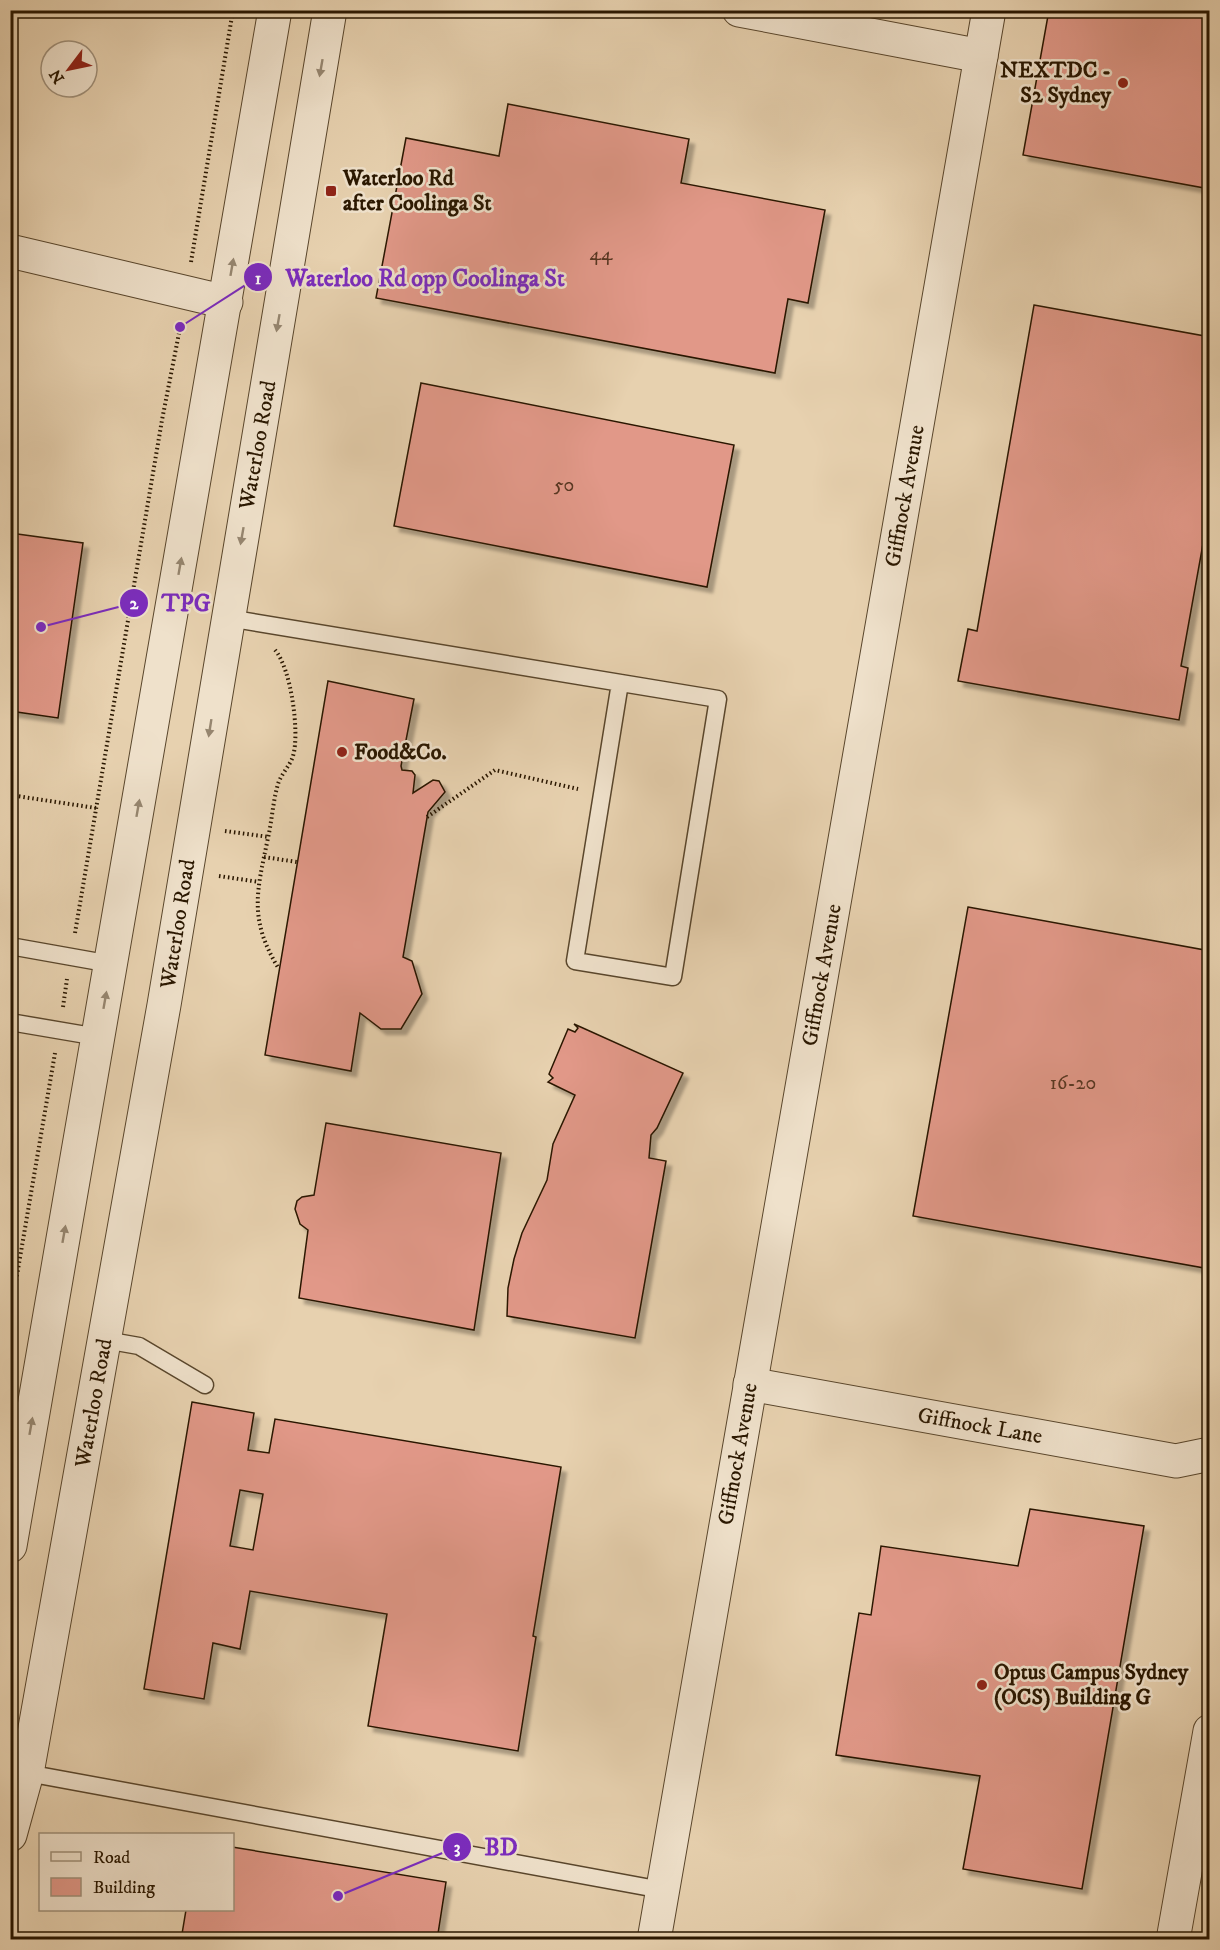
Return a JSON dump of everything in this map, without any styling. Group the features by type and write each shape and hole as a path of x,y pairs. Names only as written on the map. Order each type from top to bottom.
{"street":[{"path":"10,1546 275,10"},
{"name":"Waterloo Road","path":"10,1835 27,1773 105,1340 330,10"},
{"path":"739,10 981,56"},
{"name":"Giffnock Avenue","path":"654,1940 989,10"},
{"path":"10,251 226,302"},
{"name":"Giffnock Lane","path":"750,1384 1176,1461 1209,1454"},
{"path":"1173,1940 1209,1731"}],"lane":[{"path":"228,618 718,699 673,977 575,961 620,683"},
{"path":"10,946 111,964"},
{"path":"10,1022 98,1037"},
{"path":"105,1340 139,1346 205,1385"},
{"path":"27,1773 662,1890"}],"path":[{"path":"10,1316 233,10"},
{"path":"278,654 283,661 292,698 295,738 293,756 278,782 256,896 259,925 279,969"},
{"path":"427,817 495,770 602,794"},
{"path":"10,795 96,808"},
{"path":"223,831 268,837"},
{"path":"264,857 297,862"},
{"path":"215,875 259,882"}],"building":[{"name":"NEXTDC - S2 Sydney","path":"1049,10 1210,10 1210,189 1023,155"},
{"path":"508,104 689,139 681,183 825,210 808,303 788,299 775,373 376,298 406,138 499,156"},
{"path":"1034,305 1210,337 1210,505 1181,666 1188,668 1179,720 958,681 968,629 977,631"},
{"path":"421,383 734,445 707,587 394,526"},
{"path":"10,533 83,543 58,718 10,711"},
{"path":"328,681 414,699 402,770 412,771 415,775 413,793 433,780 439,781 445,792 428,812 403,957 412,961 422,994 401,1029 381,1029 360,1013 351,1071 265,1055"},
{"path":"968,907 1210,951 1210,1269 913,1216"},
{"path":"574,1024 683,1073 657,1128 651,1135 649,1158 666,1161 635,1338 507,1316 508,1288 522,1233 547,1180 553,1144 575,1095 548,1082 553,1078 549,1074 568,1029 575,1032 578,1028"},
{"path":"326,1123 501,1153 474,1330 299,1298 308,1230 300,1224 295,1209 297,1201 302,1197 314,1195"},
{"path":"192,1402 254,1413 248,1450 269,1453 275,1419 561,1467 533,1636 536,1637 518,1751 368,1726 387,1614 250,1591 240,1649 213,1643 204,1699 144,1689","holes":["240,1490 263,1494 253,1550 230,1546"]},
{"name":"Optus Campus Sydney (OCS) Building G","path":"1030,1509 1144,1526 1082,1889 963,1869 980,1776 836,1755 859,1613 871,1615 881,1546 1018,1566"},
{"path":"234,1847 446,1882 437,1940 181,1940 186,1911 234,1911"}],"place":[{"name":"NEXTDC - S2 Sydney","path":"1123,83"},
{"name":"Waterloo Rd after Coolinga St","path":"331,191"},
{"name":"Waterloo Rd opp Coolinga St","path":"180,327"},
{"name":"TPG","path":"41,627"},
{"name":"Food&Co.","path":"342,752"},
{"name":"Optus Campus Sydney (OCS) Building G","path":"982,1685"},
{"name":"BD","path":"338,1896"}]}
